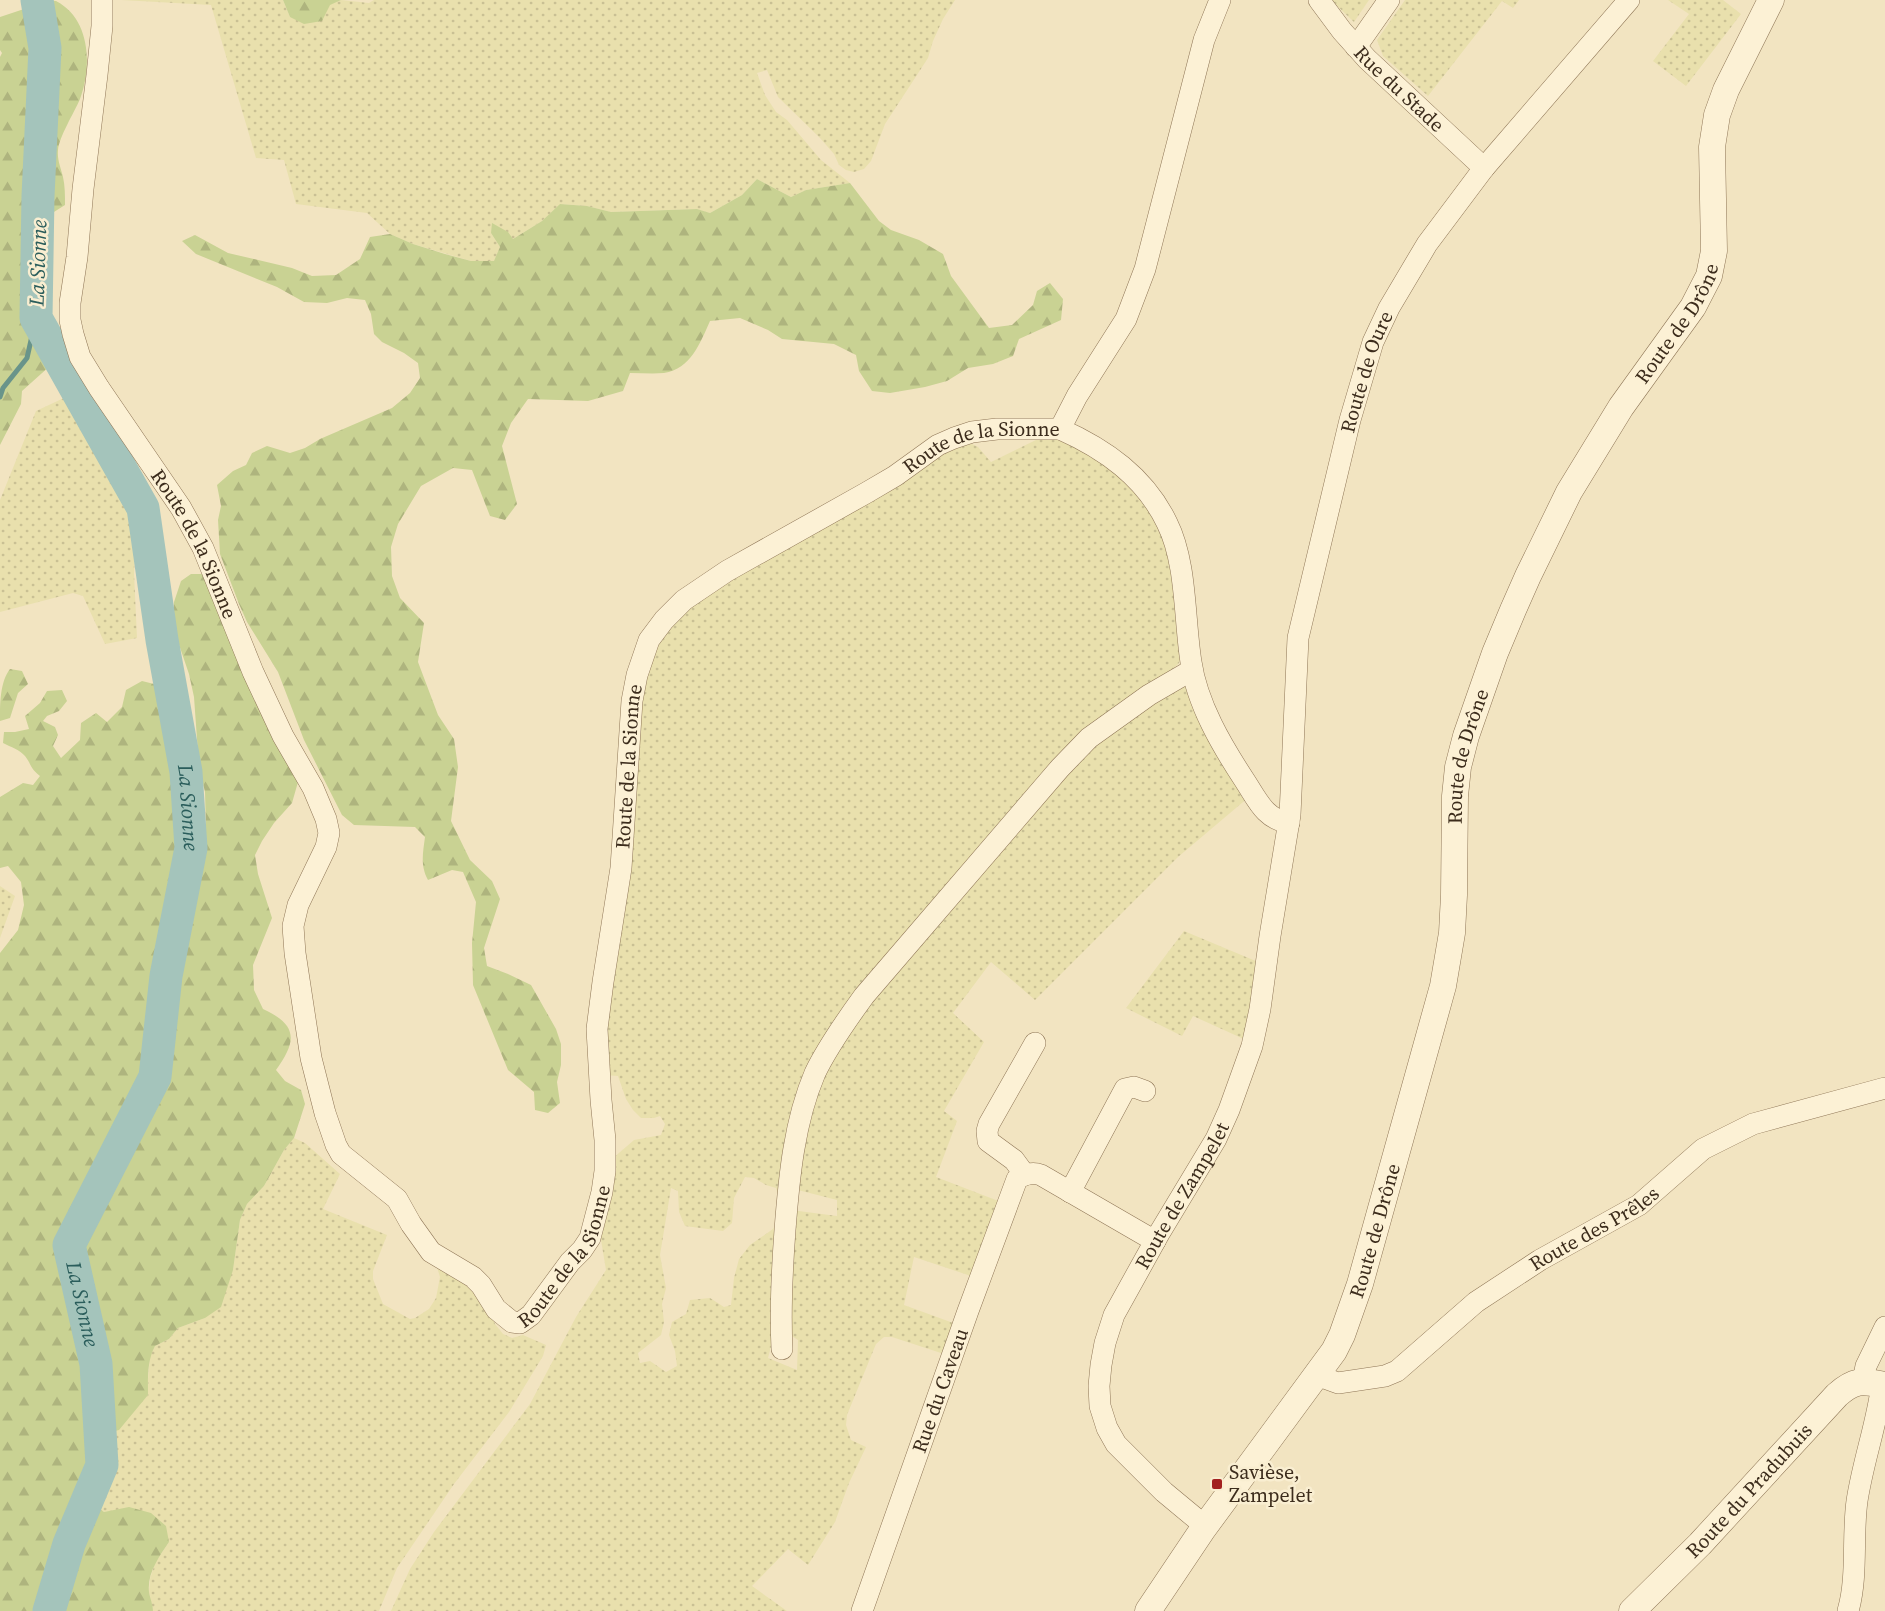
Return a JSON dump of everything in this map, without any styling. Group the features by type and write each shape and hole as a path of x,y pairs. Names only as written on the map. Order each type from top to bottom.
{"street":[{"name":"Route de la Sionne","path":"102,0 97,75 70,303 70,320 76,348 110,407 181,508 203,548 253,672 283,736 313,788 326,819 329,833 326,847 298,905 292,926 311,1058 336,1145 341,1154 397,1199 411,1224 432,1252 473,1277 481,1285 496,1309 512,1322 520,1323 531,1315 570,1262 591,1238 602,1192 605,1140 597,1029 621,868 632,701 637,675 649,640 664,620 684,600 747,560 888,480 945,441 961,435 997,429 1060,429 1077,396 1126,319 1141,279 1204,40 1220,0"},
{"path":"1319,0 1356,47"},
{"name":"Rue du Stade","path":"1389,0 1356,47 1484,168"},
{"name":"Route de Oure","path":"1289,823 1298,638 1350,420 1373,342 1389,308 1427,244 1484,168 1629,0"},
{"name":"Route de Drône","path":"1148,1611 1205,1526 1334,1351 1342,1335 1443,986 1452,933 1455,796 1458,767 1466,736 1495,654 1520,593 1569,492 1621,407 1693,307 1709,276 1714,243 1712,147 1717,115 1726,90 1771,0"},
{"path":"1060,429 1091,443 1125,468 1152,498 1168,523 1178,561 1192,670 1202,700 1231,760 1258,802 1270,817 1289,823"},
{"path":"782,1349 780,1312 782,1273 787,1198 794,1149 804,1102 816,1072 845,1022 864,996 1060,768 1089,738 1149,695 1192,670"},
{"name":"Route de Zampelet","path":"1205,1526 1164,1492 1116,1444 1107,1428 1100,1406 1101,1365 1114,1315 1216,1139 1248,1058 1260,1009 1289,823"},
{"path":"1035,1043 999,1104 987,1131 988,1141 1014,1160 1025,1175 1036,1173 1041,1175 1155,1241"},
{"path":"1070,1192 1125,1089 1134,1087 1145,1092"},
{"name":"Route des Prêles","path":"1316,1375 1338,1383 1385,1376 1397,1371 1476,1302 1540,1260 1639,1205 1703,1149 1753,1124 1885,1088"},
{"name":"Rue du Caveau","path":"862,1611 1010,1196 1017,1179 1025,1175"},
{"path":"1848,1611 1852,1587 1857,1502 1874,1429 1875,1383 1866,1366 1885,1327"},
{"name":"Route du Pradubuis","path":"1632,1611 1700,1544 1837,1395 1848,1386 1875,1383"}],"shaded area":[{"path":"121,0 283,0 290,17 341,0 369,3 374,0 955,0 943,19 928,58 885,124 871,161 864,169 854,172 839,165 834,154 820,138 778,97 767,70 757,73 765,95 776,112 787,120 821,160 850,183 806,190 791,197 757,179 742,195 710,213 696,209 611,212 587,206 561,204 542,221 513,239 491,233 500,247 495,261 471,261 413,244 390,234 367,213 296,204 284,160 256,158 211,5"},
{"path":"1331,0 1369,0 1354,22"},
{"path":"1405,0 1519,0 1513,8 1502,1 1428,96 1383,56 1377,40"},
{"path":"1668,0 1723,0 1741,14 1686,86 1653,61 1689,14"},
{"path":"66,397 137,517 134,573 137,638 105,644 83,596 73,593 0,612 0,500 36,411"},
{"path":"1057,434 1092,451 1142,495 1160,522 1172,555 1183,644 1182,654 1179,663 1166,676 1094,727 1062,758 876,976 826,1043 812,1071 796,1119 782,1223 776,1328 768,1358 797,1370 798,1340 784,1331 785,1264 791,1210 837,1216 837,1200 794,1189 802,1134 821,1071 869,996 944,912 949,912 964,893 960,888 1090,745 1183,685 1188,685 1204,719 1249,797 1178,857 1035,1000 991,962 953,1013 984,1042 944,1111 957,1121 936,1177 1001,1202 971,1276 914,1257 904,1305 956,1324 944,1354 892,1337 884,1337 876,1344 847,1415 846,1425 851,1440 866,1447 849,1483 835,1522 808,1565 788,1549 752,1586 787,1611 391,1611 410,1569 434,1532 530,1404 576,1317 606,1270 600,1234 606,1216 612,1159 634,1140 661,1135 665,1124 660,1116 641,1118 626,1099 618,1076 604,1075 608,985 623,903 638,692 651,650 666,625 681,607 697,595 851,508 948,447 970,443 978,447 991,462 1044,436","holes":["745,1177 754,1178 776,1188 782,1204 781,1215 773,1229 750,1245 739,1259 731,1305 724,1307 710,1298 690,1300 686,1314 672,1322 669,1335 675,1351 677,1366 666,1372 650,1361 640,1363 638,1353 661,1335 664,1322 662,1304 666,1288 660,1255 671,1188 678,1191 679,1212 685,1226 723,1231 732,1223 734,1198"]},
{"path":"0,886 15,896 0,938"},
{"path":"1184,931 1258,962 1246,1040 1193,1016 1182,1036 1126,1008"},
{"path":"294,1138 305,1143 340,1174 323,1209 387,1235 373,1271 373,1279 383,1304 410,1319 429,1309 436,1298 440,1277 436,1264 477,1290 489,1307 495,1324 503,1334 512,1338 523,1335 546,1345 543,1356 509,1412 454,1484 397,1568 379,1611 153,1611 149,1592 150,1579 155,1563 169,1542 115,1511 104,1512 82,1496 84,1475 93,1465 98,1435 148,1395 150,1355 155,1346 169,1339 178,1328 205,1318 233,1270 240,1220 247,1204 264,1186 284,1150"}],"green space":[{"path":"29,0 56,1 68,9 82,31 87,59 80,99 58,150 65,205 46,217 25,268 23,293 51,365 22,391 21,404 0,445 0,57 2,53 0,50 0,17 27,8"},
{"path":"283,0 341,0 330,5 322,21 304,24 290,17"},
{"path":"757,179 791,197 806,190 850,183 879,221 891,230 919,240 943,254 951,276 989,328 1012,325 1033,305 1037,291 1050,283 1063,299 1061,320 1019,339 1013,356 993,364 968,368 947,381 890,393 872,391 859,371 856,355 834,344 782,339 740,318 710,321 688,361 673,371 630,373 623,391 588,401 528,399 511,423 502,446 517,504 505,520 490,516 472,470 453,468 421,486 398,524 391,547 392,576 400,598 424,623 418,662 438,715 454,739 458,767 451,821 470,860 492,881 500,899 484,948 487,966 531,985 556,1029 561,1044 561,1065 557,1082 560,1103 548,1113 535,1110 534,1092 508,1070 473,985 472,943 476,902 463,872 452,870 428,880 423,864 425,837 415,827 354,825 342,815 304,740 278,672 247,622 220,554 218,520 221,506 217,485 233,471 246,465 252,453 267,446 290,453 392,408 410,393 420,378 418,363 382,342 374,334 371,314 365,300 347,298 327,303 304,302 277,287 196,254 182,241 195,235 228,253 292,268 312,276 336,275 360,259 370,237 390,234 413,244 471,261 494,261 500,247 491,233 492,223 508,232 513,239 542,221 560,204 587,206 611,212 697,209 710,213 742,195"},
{"path":"191,574 203,574 298,782 292,803 274,823 255,855 258,874 272,918 253,965 254,990 263,1009 283,1021 290,1035 288,1050 276,1070 285,1081 301,1090 305,1104 294,1138 284,1150 264,1186 247,1204 240,1220 233,1270 221,1307 205,1318 178,1328 169,1339 155,1346 149,1364 148,1395 119,1430 99,1435 103,1447 93,1465 84,1475 82,1496 104,1512 129,1507 151,1513 166,1526 169,1542 161,1553 150,1578 149,1592 153,1611 0,1611 0,953 18,930 24,905 21,882 8,866 0,868 0,797 23,783 33,785 40,776 23,754 3,743 4,732 29,729 25,716 40,703 47,691 62,690 67,701 59,711 47,716 43,721 55,727 58,735 53,746 61,758 80,740 81,723 96,713 107,722 122,707 126,690 142,681 158,685 167,703 178,785 184,798 182,832 187,842 203,840 206,829 205,792 199,767 194,697 189,674 173,627 174,602 181,581"},
{"path":"10,669 22,671 28,684 18,693 10,718 0,721 2,686"}],"waterway":[{"name":"La Sionne","path":"37,0 45,48 38,196 36,318 143,508 162,640 186,772 191,848 166,976 155,1077 69,1245 96,1364 102,1465 69,1544 49,1611"},
{"path":"0,397 3,388 27,358 36,318"}],"place":[{"name":"Savièse, Zampelet","path":"1217,1484"}]}
